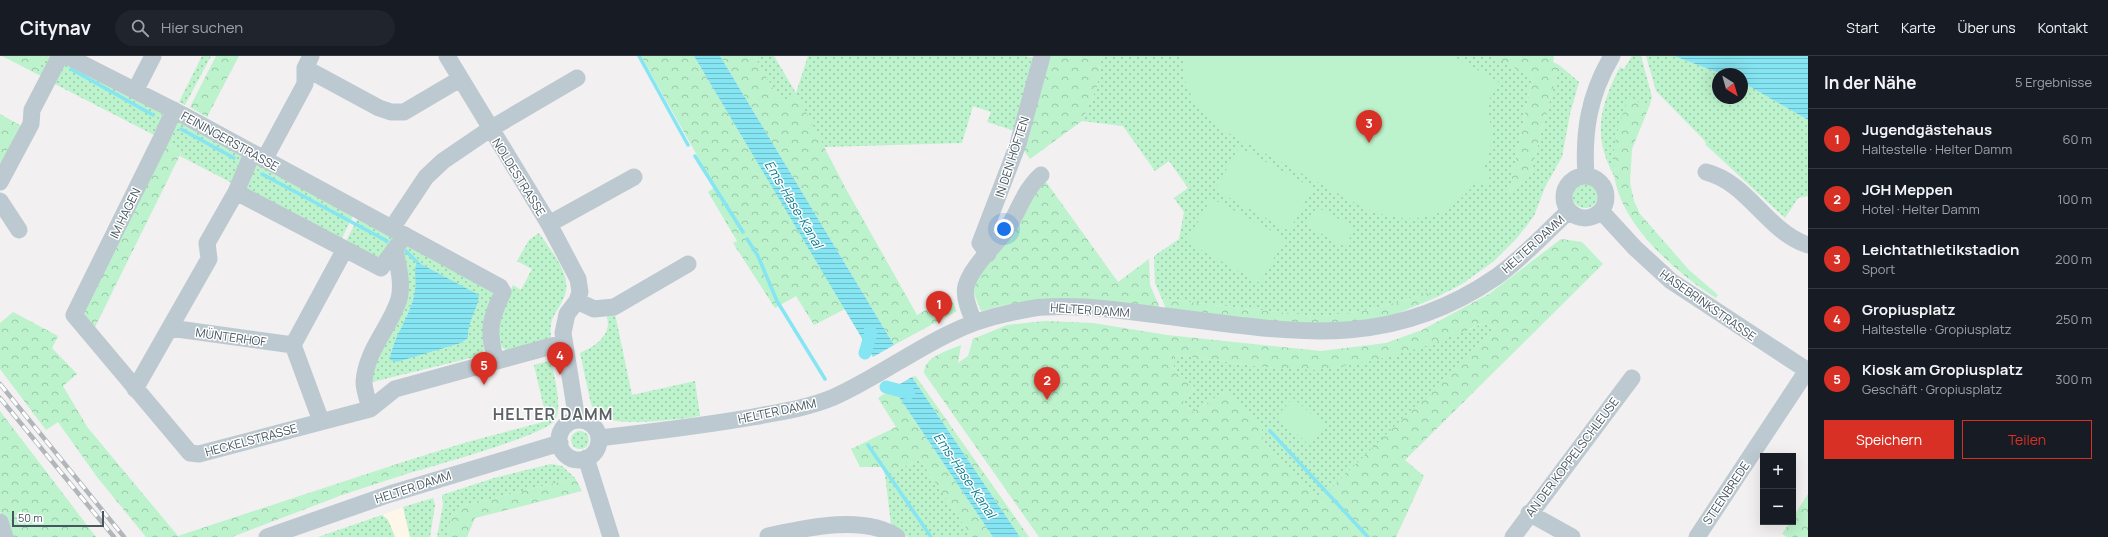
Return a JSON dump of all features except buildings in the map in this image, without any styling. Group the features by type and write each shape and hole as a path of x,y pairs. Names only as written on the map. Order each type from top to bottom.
{"street":[{"path":"0,182 32,124 32,110 60,56"},
{"name":"FEININGERSTRASSE","path":"67,56 174,110 258,157 500,286 504,292 495,310 490,331 491,345 496,361"},
{"path":"135,91 153,56"},
{"name":"NOLDESTRASSE","path":"447,56 460,80 549,224 578,279 580,292 577,301"},
{"name":"IN DEN HÖFTEN","path":"988,254 980,243 1018,144 1042,56"},
{"path":"1586,176 1585,143 1591,102 1612,56"},
{"path":"136,389 209,259 207,243 236,192 305,84 308,62 379,108 392,112 404,112 460,80"},
{"name":"NOLDESTRASSE","path":"395,250 398,232 426,177 442,161 490,129 577,78"},
{"name":"IM HAGEN","path":"74,316 162,140 174,110"},
{"path":"1706,172 1715,174 1732,183 1782,232 1795,241 1808,245"},
{"name":"IN DEN HÖFTEN","path":"974,322 967,303 966,286 975,269 1008,228 1031,184 1041,175"},
{"path":"1586,176 1597,180 1605,191 1606,198 1601,211 1590,218 1583,218 1569,211 1564,200 1566,186 1576,178 1586,176"},
{"name":"NOLDESTRASSE","path":"549,224 634,177"},
{"path":"236,192 381,268 395,250"},
{"path":"0,201 19,230"},
{"name":"HELTER DAMM","path":"599,438 695,426 806,406 832,398 865,382 943,336 974,322 1009,313 1046,307 1119,311 1277,330 1332,332 1370,328 1407,320 1445,307 1496,277 1519,259 1569,211"},
{"name":"HASEBRINKSTRASSE","path":"1601,211 1639,253 1671,281 1808,370"},
{"path":"321,421 293,345 345,249"},
{"path":"395,250 401,282 399,298 393,314 375,344 368,363 364,383 370,409 395,389 563,344"},
{"path":"577,420 563,344 564,324 567,314 577,301 594,309 614,307 688,264"},
{"name":"HECKELSTRASSE","path":"74,316 136,389 183,448 190,453 199,454 370,409"},
{"name":"MÜNTERHOF","path":"170,328 293,345"},
{"name":"STEENBREDE","path":"1697,537 1808,370"},
{"name":"AN DER KOPPELSCHLEUSE","path":"1513,537 1529,513 1632,378"},
{"path":"577,420 586,421 592,426 599,438 594,453 579,460 571,458 564,452 560,443 560,436 563,429 570,423 577,420"},
{"name":"HELTER DAMM","path":"267,537 390,494 560,443"},
{"path":"586,458 611,537"},
{"path":"1529,513 1572,537"},
{"path":"0,522 5,537"},
{"path":"766,537 808,528 865,525 897,537"}],"shaded area":[{"path":"403,507 410,537 395,537 388,520 382,515"}],"green space":[{"path":"2,56 42,56 44,57 35,73"},
{"path":"42,56 54,56 45,78 35,73 44,57"},
{"path":"202,56 211,56 185,105 179,102"},
{"path":"216,56 239,56 207,117 190,107"},
{"path":"641,56 694,56 845,309 814,325 796,296 775,308 733,243 737,241 708,192 715,187"},
{"path":"720,56 754,56 781,102 796,93 846,189 917,315 950,297 957,311 894,345"},
{"path":"754,56 774,56 796,93 808,56 1025,56 1035,58 1015,131 987,122 991,112 973,106 962,143 824,147 796,94 781,102"},
{"path":"1047,56 1101,56 1097,87 1082,121 1030,159 1022,148"},
{"path":"1101,56 1493,56 1532,77 1509,192 1530,176 1559,65 1579,82 1570,114 1562,157 1545,187 1534,216 1517,238 1494,261 1462,284 1435,298 1427,293 1372,309 1344,314 1315,316 1162,299 1155,283 1154,256 1179,239 1184,212 1174,198 1188,188 1169,161 1155,171 1123,126 1082,121 1097,87"},
{"path":"1182,56 1453,56 1499,82 1487,104 1492,135 1490,152 1483,168 1492,173 1485,186 1476,182 1465,195 1453,205 1427,217 1399,218 1368,210 1219,128 1195,103 1186,85"},
{"path":"1493,56 1554,56 1553,62 1559,65 1530,176 1509,192 1532,78"},
{"path":"1632,56 1641,56 1652,97 1649,107 1629,98 1616,137 1614,176 1607,161 1603,147 1601,121 1613,81 1620,67 1624,69"},
{"path":"1646,56 1674,56 1712,70 1712,104 1748,104 1748,85 1808,120 1808,196 1798,198 1785,218 1706,145 1705,141 1656,91"},
{"path":"67,62 163,113 156,136 51,82"},
{"path":"1629,97 1649,107 1632,149 1630,182 1634,201 1640,214 1689,270 1718,295 1716,298 1700,288 1684,275 1652,245 1638,229 1618,193 1614,174 1613,155 1619,125"},
{"path":"0,114 25,128 0,175"},
{"path":"178,119 243,155 232,183 180,156 182,151 166,142"},
{"path":"166,142 182,151 94,329 81,315"},
{"path":"1239,147 1313,188 1289,231 1215,190"},
{"path":"255,163 354,214 341,240 246,191"},
{"path":"1044,179 1118,282 1149,259 1150,285 1162,313 1094,305 1048,302 1003,306 981,311 973,291 973,283"},
{"path":"1585,182 1595,185 1598,195 1595,205 1585,208 1575,205 1572,195 1575,185"},
{"path":"1211,198 1285,238 1260,283 1187,242"},
{"path":"1317,207 1355,228 1345,247 1306,225"},
{"path":"359,216 398,237 383,259 345,243"},
{"path":"539,233 554,255 563,272 566,281 564,297 552,320 551,338 508,351 503,348 495,336 503,305 513,285 521,290 532,269 517,261 529,240"},
{"path":"1561,239 1582,242 1603,264 1405,460 1424,476 1396,537 1039,537 924,373 925,367 932,358 961,345 958,363 968,356 973,339 1007,325 1045,321 1093,323 1167,335 1321,351 1386,343 1422,330 1489,294","holes":["1484,323 1495,328 1320,499 1262,440 1262,424 1226,391 1193,412 1183,402 1195,388 1174,368 1174,355 1273,368 1317,370 1372,361 1427,346"]},
{"path":"406,244 494,293 485,333 483,355 368,383 397,315 400,254","holes":["416,290 478,303 467,328 468,338 461,343 397,362 391,350 405,324"]},
{"path":"1427,293 1435,298 1396,314 1343,327 1168,314 1162,299 1315,316 1344,314 1372,309"},
{"path":"614,309 632,395 695,381 700,416 647,422 632,422 606,419 597,414 591,404 580,353 592,347 603,338 608,326 605,312"},
{"path":"13,312 58,336 52,348 77,374 63,386 88,428 178,536 400,463 403,475 342,495 232,537 146,537 97,477 58,422 46,430 0,369 0,323"},
{"path":"1484,323 1495,328 1320,500 1262,440 1226,391 1193,412 1183,402 1195,388 1174,368 1174,355 1273,368 1470,329"},
{"path":"549,361 552,363 558,407 555,420 547,427 509,442 403,475 400,463 464,443 547,421 534,365"},
{"path":"915,376 1029,537 1020,537 912,377"},
{"path":"893,388 993,537 972,537 920,460 885,475 884,467 860,467 851,449 896,427 878,398"},
{"path":"1293,398 1325,426 1309,445 1277,416"},
{"path":"0,411 96,537 8,537 0,510"},
{"path":"580,431 586,434 589,440 586,446 580,449 574,446 571,440 574,434"},
{"path":"920,460 972,537 908,537 891,524 885,475"},
{"path":"551,464 562,466 575,478 466,505 451,519 447,537 437,537 443,505 442,495 494,478"},
{"path":"575,478 582,491 475,518 467,537 447,537 451,519 466,505"},
{"path":"1808,494 1808,537 1787,537 1782,534 1788,525 1796,525 1796,512"},
{"path":"433,498 435,505 430,537 410,537 403,507"},
{"path":"382,515 388,520 395,537 318,537"}],"water":[{"path":"694,56 720,56 894,345 873,357"},
{"path":"1674,56 1808,56 1808,120 1748,85 1748,68 1712,68 1712,70"},
{"path":"417,262 479,295 477,306 469,326 468,338 461,343 397,362 390,360 394,343 413,299 415,269"},
{"path":"912,377 1020,537 993,537 893,388"}],"waterway":[{"path":"639,56 688,145"},
{"path":"71,69 153,115"},
{"path":"181,129 234,158"},
{"path":"695,156 743,232"},
{"path":"262,174 387,241"},
{"path":"747,239 758,256 777,301 825,379"},
{"path":"406,251 417,262"},
{"name":"Ems-Hase-Kanal","path":"865,353 871,333 870,331"},
{"name":"Ems-Hase-Kanal","path":"886,387 909,393"},
{"path":"1270,431 1368,537"},
{"path":"868,445 931,537"}],"railway":[{"path":"0,384 124,537"},
{"path":"0,398 114,537"}],"place":[{"name":"Leichtathletikstadion","path":"1369,143"},
{"name":"Jugendgästehaus","path":"939,324"},
{"name":"Gropiusplatz","path":"560,375"},
{"name":"Kiosk am Gropiusplatz","path":"484,385"},
{"name":"JGH Meppen","path":"1047,400"}],"district":[{"name":"HELTER DAMM","path":"553,414"}]}
